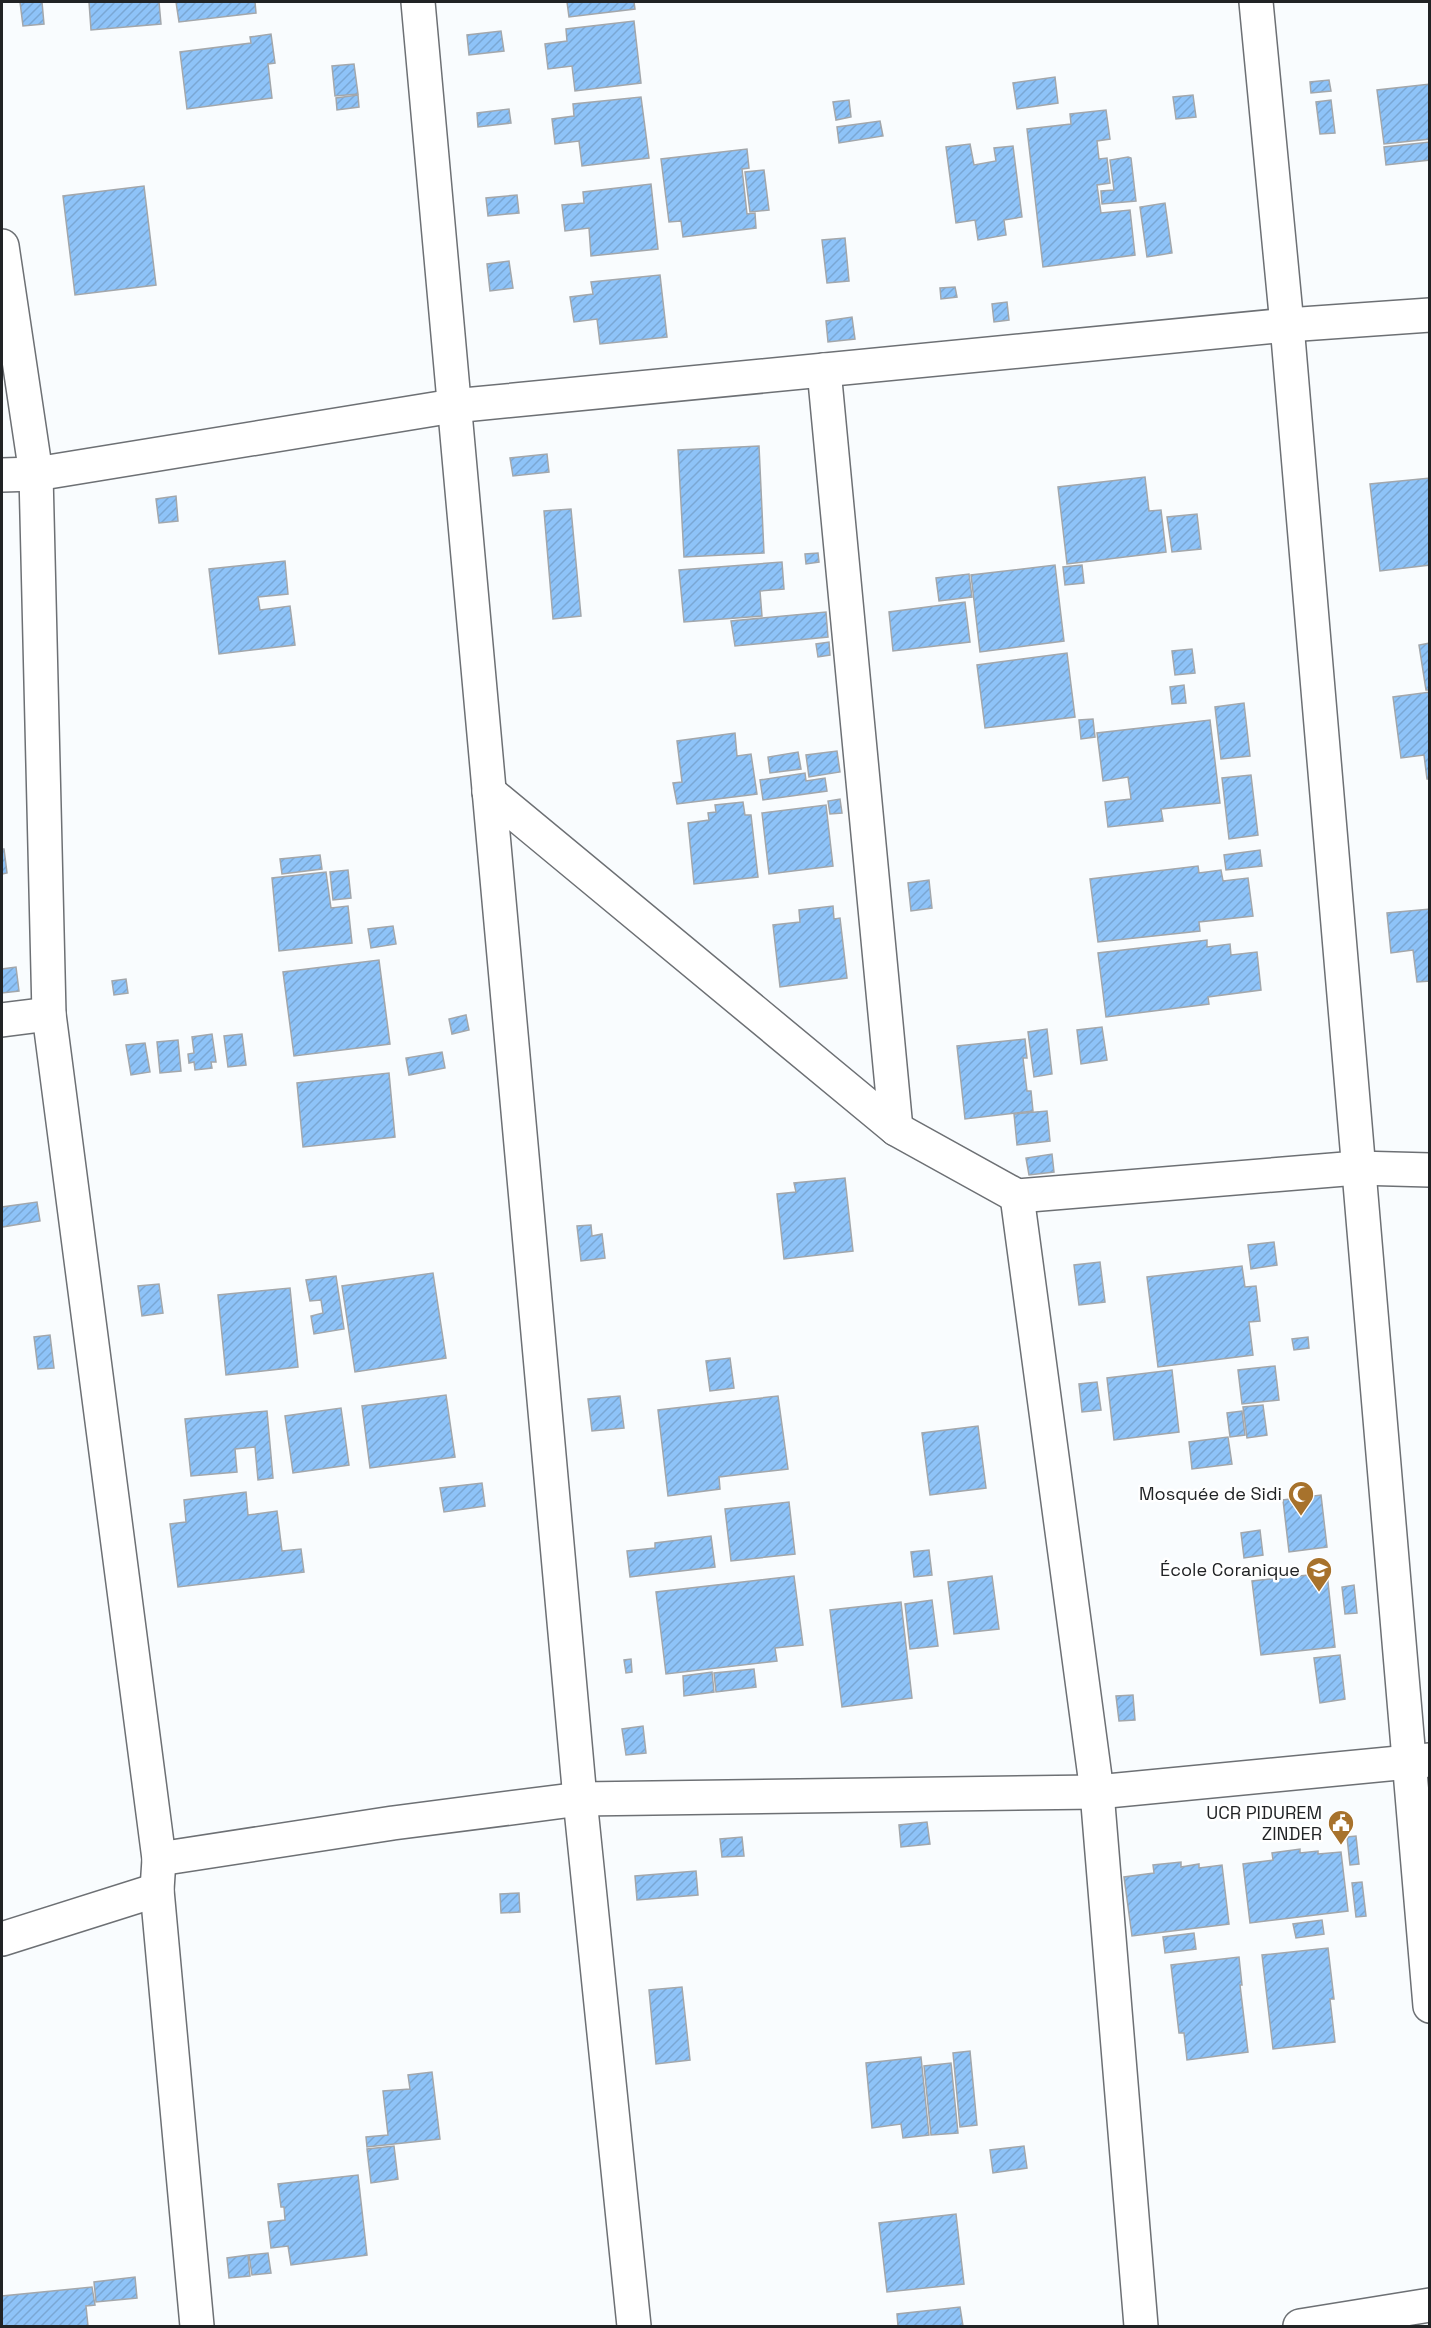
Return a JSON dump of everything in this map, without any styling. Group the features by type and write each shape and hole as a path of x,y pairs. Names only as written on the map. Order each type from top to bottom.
{"street":[{"path":"418,2 580,1798 634,2326"},
{"path":"1256,2 1287,325 1357,1168 1420,1761 1430,2006"},
{"path":"2,246 36,474 49,1014 158,1874 197,2326"},
{"path":"2,475 36,474 453,406 1287,325 1430,315"},
{"path":"824,370 896,1129"},
{"path":"489,792 896,1129 1017,1196 1357,1168 1430,1170"},
{"path":"2,1020 49,1014"},
{"path":"1017,1196 1097,1792 1141,2326"},
{"path":"2,1938 158,1874 393,1823 580,1798 1097,1792 1420,1761"},
{"path":"1300,2326 1430,2305"}],"building":[{"path":"20,2 42,2 44,24 23,26"},
{"path":"89,2 159,2 161,24 91,30"},
{"path":"176,2 255,2 256,13 179,22"},
{"path":"567,2 634,2 635,9 569,17"},
{"path":"634,21 641,83 575,91 572,66 548,69 545,44 567,41 566,29"},
{"path":"501,31 504,51 469,55 467,35"},
{"path":"271,34 275,63 268,64 272,98 187,109 180,52 251,43 250,37"},
{"path":"354,64 358,94 335,96 332,66"},
{"path":"1055,77 1058,103 1017,109 1013,83"},
{"path":"1329,80 1331,91 1311,93 1310,82"},
{"path":"1430,84 1430,139 1384,144 1377,90"},
{"path":"358,95 359,107 337,110 336,98"},
{"path":"1193,95 1196,117 1176,119 1173,97"},
{"path":"641,97 649,158 582,166 579,141 555,144 552,119 574,116 573,104"},
{"path":"849,100 851,117 836,120 833,102"},
{"path":"1331,100 1335,133 1320,134 1316,102"},
{"path":"509,109 511,123 478,127 477,113"},
{"path":"1106,110 1110,139 1097,141 1099,159 1107,158 1110,183 1097,185 1101,213 1130,210 1135,255 1043,267 1027,129 1071,124 1070,114"},
{"path":"880,121 883,136 839,143 837,127"},
{"path":"1430,142 1430,160 1386,165 1384,147"},
{"path":"970,144 974,165 996,161 994,148 1013,146 1022,217 1004,220 1006,235 978,240 975,220 956,223 946,147"},
{"path":"747,149 749,168 742,169 747,214 755,213 756,228 683,237 681,221 669,222 661,159"},
{"path":"1131,158 1136,201 1102,204 1101,191 1114,190 1110,160"},
{"path":"764,170 769,210 750,212 745,172"},
{"path":"651,184 658,249 591,256 589,228 565,231 562,205 584,203 583,192"},
{"path":"144,186 156,285 75,295 63,196"},
{"path":"517,195 519,213 488,216 486,198"},
{"path":"1165,203 1172,253 1147,257 1140,207"},
{"path":"845,238 849,281 827,283 822,240"},
{"path":"509,261 513,288 490,291 487,264"},
{"path":"660,275 667,337 600,344 597,319 574,322 570,297 593,294 591,282"},
{"path":"955,287 957,297 941,299 940,288"},
{"path":"1007,302 1009,320 994,322 992,304"},
{"path":"852,317 855,339 828,342 826,321"},
{"path":"759,446 764,553 684,557 678,450"},
{"path":"547,454 549,472 513,476 510,458"},
{"path":"1145,477 1149,511 1161,510 1166,552 1067,564 1058,487"},
{"path":"1430,478 1430,565 1380,571 1370,484"},
{"path":"176,496 178,521 159,523 156,499"},
{"path":"571,509 581,616 553,619 544,511"},
{"path":"1197,514 1201,549 1172,552 1167,517"},
{"path":"818,553 819,562 806,564 805,554"},
{"path":"285,561 288,594 258,597 260,610 290,606 295,645 219,654 209,569"},
{"path":"782,562 784,589 760,591 762,616 684,622 679,570"},
{"path":"1055,565 1064,641 980,652 971,575"},
{"path":"1082,565 1084,583 1065,585 1063,567"},
{"path":"969,574 972,597 939,601 936,578"},
{"path":"965,602 970,642 893,651 889,612"},
{"path":"826,612 828,637 735,646 731,621"},
{"path":"829,642 830,655 818,657 816,644"},
{"path":"1430,643 1430,690 1426,690 1419,645"},
{"path":"1192,649 1195,673 1175,675 1172,651"},
{"path":"1067,653 1075,717 985,728 977,665"},
{"path":"1184,685 1186,703 1172,704 1170,687"},
{"path":"1430,692 1430,779 1427,779 1424,755 1401,758 1393,697"},
{"path":"1244,703 1250,756 1221,759 1215,707"},
{"path":"1093,719 1095,737 1081,739 1079,720"},
{"path":"1210,720 1220,803 1161,809 1163,821 1108,827 1105,802 1131,799 1128,777 1103,781 1097,733"},
{"path":"735,733 737,756 751,754 757,794 677,804 673,783 682,782 677,741"},
{"path":"837,751 840,772 809,777 806,755"},
{"path":"798,752 801,769 770,773 768,757"},
{"path":"805,773 806,781 825,778 827,791 763,800 760,780"},
{"path":"1251,775 1258,835 1229,839 1222,778"},
{"path":"840,799 842,813 830,814 828,801"},
{"path":"743,802 745,815 751,815 758,877 694,884 688,823 709,820 708,813 716,812 715,805"},
{"path":"826,805 833,866 769,874 762,813"},
{"path":"2,849 4,849 7,873 2,874"},
{"path":"1260,850 1262,866 1226,870 1224,855"},
{"path":"320,855 322,869 282,874 280,859"},
{"path":"1198,866 1199,873 1221,870 1223,881 1248,878 1253,916 1199,922 1200,931 1098,942 1090,879"},
{"path":"348,870 351,898 333,900 330,872"},
{"path":"326,872 331,908 348,906 352,943 279,951 272,878"},
{"path":"929,880 932,908 911,911 908,883"},
{"path":"833,906 834,919 840,918 847,978 780,987 773,925 800,922 799,910"},
{"path":"1430,909 1430,981 1417,982 1413,950 1391,953 1387,913"},
{"path":"393,926 396,944 371,948 368,929"},
{"path":"1207,940 1207,947 1230,944 1231,955 1257,952 1261,990 1208,997 1209,1004 1106,1017 1098,953"},
{"path":"379,960 390,1044 294,1056 283,972"},
{"path":"16,967 19,991 2,993 2,969"},
{"path":"126,979 128,993 114,995 112,981"},
{"path":"466,1015 469,1030 452,1034 449,1019"},
{"path":"1102,1027 1107,1060 1081,1064 1077,1030"},
{"path":"1047,1029 1052,1074 1034,1077 1028,1032"},
{"path":"212,1034 216,1062 211,1062 212,1068 195,1070 194,1062 189,1063 188,1054 194,1053 192,1037"},
{"path":"242,1034 246,1065 228,1067 224,1036"},
{"path":"1025,1039 1027,1058 1023,1058 1027,1091 1031,1091 1033,1111 965,1119 957,1046"},
{"path":"178,1040 181,1071 160,1073 157,1042"},
{"path":"145,1043 150,1072 131,1075 126,1045"},
{"path":"442,1052 445,1068 409,1075 406,1058"},
{"path":"389,1073 395,1137 303,1147 297,1083"},
{"path":"1047,1111 1050,1141 1017,1145 1014,1114"},
{"path":"1052,1154 1054,1172 1029,1175 1026,1158"},
{"path":"845,1178 853,1251 784,1259 777,1194 796,1192 794,1183"},
{"path":"37,1202 40,1221 2,1227 2,1207"},
{"path":"591,1225 592,1236 602,1234 605,1258 581,1261 577,1226"},
{"path":"1274,1242 1277,1265 1251,1269 1248,1245"},
{"path":"1100,1262 1105,1302 1079,1305 1074,1265"},
{"path":"1242,1266 1245,1287 1256,1286 1260,1321 1249,1322 1253,1355 1158,1367 1147,1277"},
{"path":"433,1273 446,1358 355,1372 342,1286"},
{"path":"336,1276 344,1329 314,1334 311,1316 323,1313 321,1300 310,1301 306,1280"},
{"path":"159,1284 163,1313 142,1316 138,1286"},
{"path":"290,1288 298,1367 226,1375 218,1295"},
{"path":"50,1335 54,1368 38,1369 34,1337"},
{"path":"1308,1337 1309,1348 1294,1350 1292,1339"},
{"path":"730,1358 734,1388 710,1391 706,1361"},
{"path":"1275,1366 1279,1400 1242,1404 1238,1370"},
{"path":"1172,1370 1179,1432 1114,1440 1107,1378"},
{"path":"1097,1382 1101,1410 1082,1412 1079,1384"},
{"path":"446,1395 455,1457 370,1468 362,1406"},
{"path":"620,1396 624,1428 592,1431 588,1399"},
{"path":"778,1396 788,1469 719,1477 720,1489 668,1496 658,1410"},
{"path":"1263,1405 1267,1435 1247,1438 1243,1407"},
{"path":"341,1408 349,1465 293,1473 285,1416"},
{"path":"267,1411 273,1478 258,1480 255,1447 235,1449 237,1472 191,1476 185,1419"},
{"path":"1242,1411 1245,1435 1230,1437 1227,1413"},
{"path":"978,1426 986,1488 930,1495 922,1433"},
{"path":"1228,1437 1232,1464 1192,1469 1189,1442"},
{"path":"482,1483 485,1506 444,1512 440,1488"},
{"path":"246,1492 248,1515 277,1511 282,1551 301,1549 304,1572 178,1587 170,1524 186,1522 184,1500"},
{"path":"1321,1495 1327,1547 1289,1552 1283,1500"},
{"path":"789,1502 795,1554 731,1561 725,1509"},
{"path":"1260,1530 1263,1555 1244,1558 1241,1533"},
{"path":"711,1536 715,1567 630,1577 627,1551 655,1548 655,1543"},
{"path":"929,1550 932,1575 914,1577 911,1552"},
{"path":"1327,1573 1335,1647 1261,1655 1252,1581"},
{"path":"794,1576 803,1645 775,1648 777,1661 666,1674 656,1592"},
{"path":"992,1576 999,1629 954,1634 948,1582"},
{"path":"1354,1585 1357,1613 1345,1614 1342,1587"},
{"path":"932,1600 938,1646 910,1649 905,1604"},
{"path":"901,1602 912,1698 842,1707 830,1610"},
{"path":"1340,1655 1345,1699 1320,1703 1314,1658"},
{"path":"631,1659 632,1672 626,1673 624,1660"},
{"path":"754,1669 756,1687 716,1692 714,1673"},
{"path":"712,1672 714,1692 684,1696 683,1676"},
{"path":"1133,1695 1135,1720 1119,1721 1116,1696"},
{"path":"643,1726 646,1753 626,1755 622,1729"},
{"path":"927,1822 930,1844 901,1847 899,1825"},
{"path":"1356,1836 1359,1864 1350,1865 1347,1837"},
{"path":"742,1837 744,1856 722,1857 720,1839"},
{"path":"1300,1849 1300,1853 1341,1852 1348,1911 1250,1923 1243,1864 1273,1860 1272,1853"},
{"path":"1181,1862 1181,1867 1199,1864 1199,1868 1222,1865 1229,1924 1132,1936 1124,1877 1154,1873 1153,1865"},
{"path":"696,1871 698,1895 637,1900 635,1876"},
{"path":"1362,1882 1366,1916 1356,1917 1352,1883"},
{"path":"519,1893 520,1912 501,1913 500,1894"},
{"path":"1322,1920 1324,1934 1296,1938 1293,1924"},
{"path":"1194,1933 1196,1949 1165,1953 1163,1937"},
{"path":"1328,1948 1334,1999 1330,1999 1335,2042 1273,2049 1262,1955"},
{"path":"1239,1957 1248,2052 1187,2060 1184,2033 1179,2033 1171,1965"},
{"path":"682,1987 690,2060 656,2064 649,1990"},
{"path":"970,2051 977,2125 960,2127 953,2053"},
{"path":"921,2057 929,2135 903,2138 901,2124 872,2128 866,2063"},
{"path":"951,2063 958,2133 931,2135 924,2066"},
{"path":"432,2072 440,2139 367,2147 366,2137 388,2135 383,2091 410,2089 408,2075"},
{"path":"394,2146 398,2179 371,2183 367,2149"},
{"path":"1024,2146 1027,2168 993,2173 990,2150"},
{"path":"358,2175 367,2255 291,2265 288,2246 271,2248 268,2222 285,2220 278,2184"},
{"path":"956,2214 964,2284 887,2292 879,2223"},
{"path":"268,2253 271,2273 252,2275 249,2255"},
{"path":"248,2255 250,2276 229,2278 227,2258"},
{"path":"135,2277 137,2298 96,2302 94,2282"},
{"path":"92,2287 95,2305 86,2306 88,2326 2,2326 2,2296"},
{"path":"960,2307 963,2326 898,2326 897,2314"}],"place":[{"name":"Mosquée de Sidi","path":"1301,1517"},
{"name":"École Coranique","path":"1319,1593"},
{"name":"UCR PIDUREM ZINDER","path":"1341,1846"}]}
